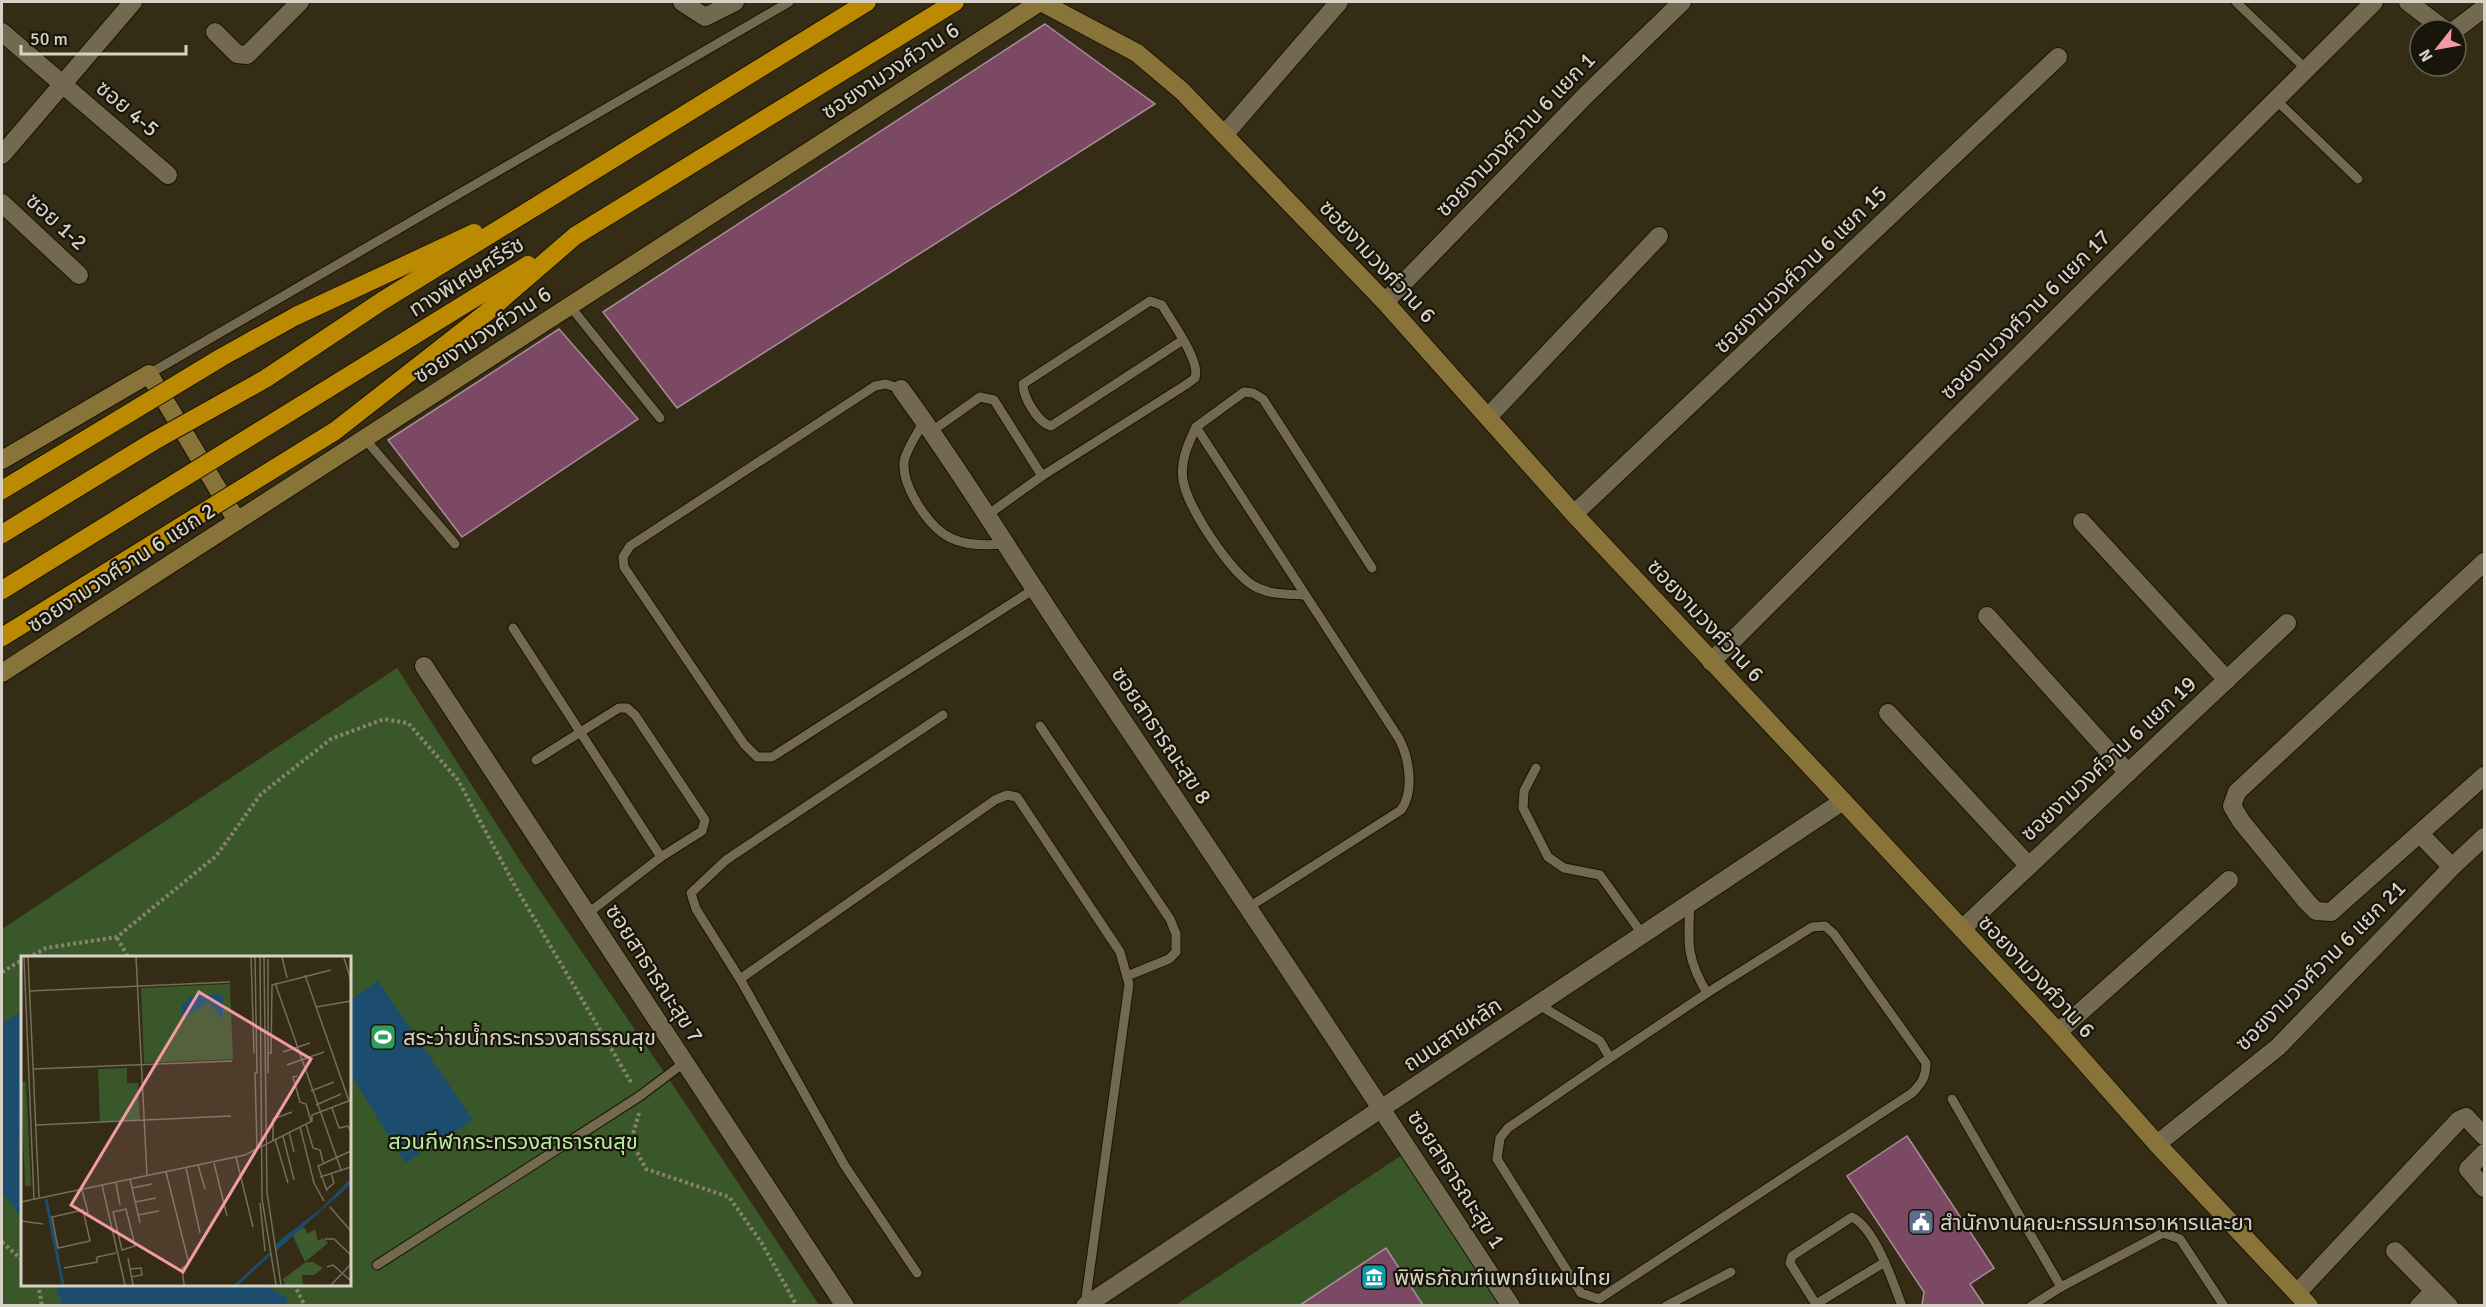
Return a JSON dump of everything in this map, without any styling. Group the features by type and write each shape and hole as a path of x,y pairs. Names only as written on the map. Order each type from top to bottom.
{"highway":[{"name":"ทางพิเศษศรีรัช","path":"2,534 154,441 265,379 382,301 867,2"},
{"name":"ทางพิเศษศรีรัช","path":"2,590 955,2"},
{"path":"2,490 222,357 296,316 543,201"},
{"path":"2,637 335,431 461,334 575,236"}],"street":[{"path":"2,155 133,2"},
{"path":"215,32 237,54 247,55 300,2"},
{"path":"682,2 705,17 735,2"},
{"name":"ซอยงามวงศ์วาน 6","path":"237,521 1041,2 1151,64 1182,91 1384,302 1574,514 2058,1032 2157,1144 2303,1299"},
{"path":"1224,135 1340,2"},
{"name":"ซอยงามวงศ์วาน 6 แยก 1","path":"1384,302 1587,94 1682,2"},
{"name":"ซอยงามวงศ์วาน 6 แยก 17","path":"1711,662 2305,68 2374,2"},
{"path":"2408,2 2429,18"},
{"path":"2468,20 2484,8"},
{"name":"ซอย 4-5","path":"2,32 168,175"},
{"name":"ซอยงามวงศ์วาน 6 แยก 15","path":"1574,514 2058,57"},
{"name":"ซอย 1-2","path":"2,204 79,275"},
{"path":"1488,417 1659,236"},
{"path":"2,460 149,374 237,521"},
{"name":"ซอยสาธารณะสุข 8","path":"900,389 928,426 1004,544 1249,907 1382,1110"},
{"name":"ซอยงามวงศ์วาน 6 แยก 2","path":"2,673 237,521"},
{"path":"2082,522 2227,680"},
{"path":"2484,562 2237,792 2232,801 2234,811 2241,821 2307,902 2316,911 2324,913 2340,907 2484,776"},
{"path":"1987,616 2128,773"},
{"name":"ซอยงามวงศ์วาน 6 แยก 19","path":"1962,929 2287,623"},
{"name":"ซอยสาธารณะสุข 7","path":"424,666 845,1305"},
{"path":"1888,713 2029,866"},
{"name":"ถนนสายหลัก","path":"1085,1305 1382,1110 1843,801"},
{"path":"2420,834 2452,867"},
{"name":"ซอยงามวงศ์วาน 6 แยก 21","path":"2157,1144 2278,1047 2452,867 2484,837"},
{"path":"2058,1032 2229,880"},
{"name":"ซอยสาธารณะสุข 1","path":"1382,1110 1511,1305"},
{"path":"2303,1299 2459,1120 2466,1117 2484,1136"},
{"path":"2484,1153 2468,1169 2484,1188"},
{"path":"2395,1251 2449,1305"},
{"path":"2419,1305 2434,1292"}],"lane":[{"path":"149,374 789,2"},
{"path":"2236,2 2305,68"},
{"path":"2275,99 2358,179"},
{"path":"986,516 1042,476 1195,378 1196,365 1183,340 1162,305 1150,301 1023,384 1024,395 1045,424 1051,426 1183,340"},
{"path":"570,306 660,418"},
{"path":"900,389 886,384 867,391 630,546 623,557 624,567 744,744 757,757 772,757 1034,589"},
{"path":"1304,595 1272,594 1254,586 1235,571 1191,503 1183,482 1182,463 1196,427 1244,392 1253,393 1263,399 1372,568"},
{"path":"1004,544 976,546 954,540 936,530 922,513 906,483 904,462 928,426 980,397 987,397 994,400 1042,476"},
{"path":"1196,427 1404,748 1409,793 1401,810 1249,907"},
{"path":"365,439 455,544"},
{"path":"513,628 661,857"},
{"path":"536,760 619,708 627,708 636,715 705,820 705,826 587,914"},
{"path":"917,1274 845,1166 740,979 696,909 691,893 734,854 943,715"},
{"path":"1040,726 1170,919 1176,934 1176,952 1169,959 1127,976"},
{"path":"1536,768 1524,791 1523,808 1548,856 1564,868 1600,875 1643,935"},
{"path":"740,979 995,800 1007,795 1017,797 1120,952 1129,984 1085,1305"},
{"path":"1690,903 1688,947 1692,963 1707,993"},
{"path":"1825,926 1834,934 1926,1063 1926,1074 1923,1082 1912,1093 1599,1299 1581,1293 1497,1159 1497,1150 1500,1138 1508,1128 1610,1058 1812,927 1825,926"},
{"path":"1539,1005 1600,1041 1610,1058"},
{"path":"377,1265 640,1096 685,1062"},
{"path":"1952,1099 2061,1287"},
{"path":"1885,1262 1816,1305 1790,1263 1792,1256 1852,1217 1864,1228 1885,1262 1902,1305"},
{"path":"2031,1305 2163,1233 2180,1239 2224,1305"},
{"path":"1666,1305 1731,1272"}],"path":[{"path":"30,956 46,948 117,937 216,856 261,794 331,739 384,719 408,723 458,780 515,886 640,1096 639,1118 631,1141 646,1169 729,1197 761,1242 797,1305"},
{"path":"117,937 128,956"},
{"path":"2,972 21,961"},
{"path":"2,1242 21,1259"},
{"path":"38,1286 42,1305"},
{"path":"295,1286 305,1305"}],"green space":[{"name":"สวนกีฬากระทรวงสาธารณสุข","path":"397,668 524,867 819,1305 2,1306 2,929"},
{"path":"1402,1155 1506,1306 1174,1306"}],"water":[{"name":"สระว่ายน้ำกระทรวงสาธรณสุข","path":"378,981 473,1120 405,1163 351,1075 351,999"},
{"path":"21,1012 21,1217 2,1192 2,1024"},
{"path":"55,1286 267,1286 288,1298 285,1306 63,1305"}],"building":[{"path":"1045,24 1155,104 677,408 603,312"},
{"path":"559,329 638,419 462,537 388,440"},
{"name":"สำนักงานคณะกรรมการอาหารและยา","path":"1907,1136 1994,1268 1970,1284 1984,1305 1922,1305 1924,1292 1847,1176"},
{"name":"พิพิธภัณฑ์แพทย์แผนไทย","path":"1386,1248 1423,1305 1300,1305"}],"place":[{"name":"สระว่ายน้ำกระทรวงสาธรณสุข","path":"383,1037"},
{"name":"สำนักงานคณะกรรมการอาหารและยา","path":"1921,1222"},
{"name":"พิพิธภัณฑ์แพทย์แผนไทย","path":"1374,1277"}]}
